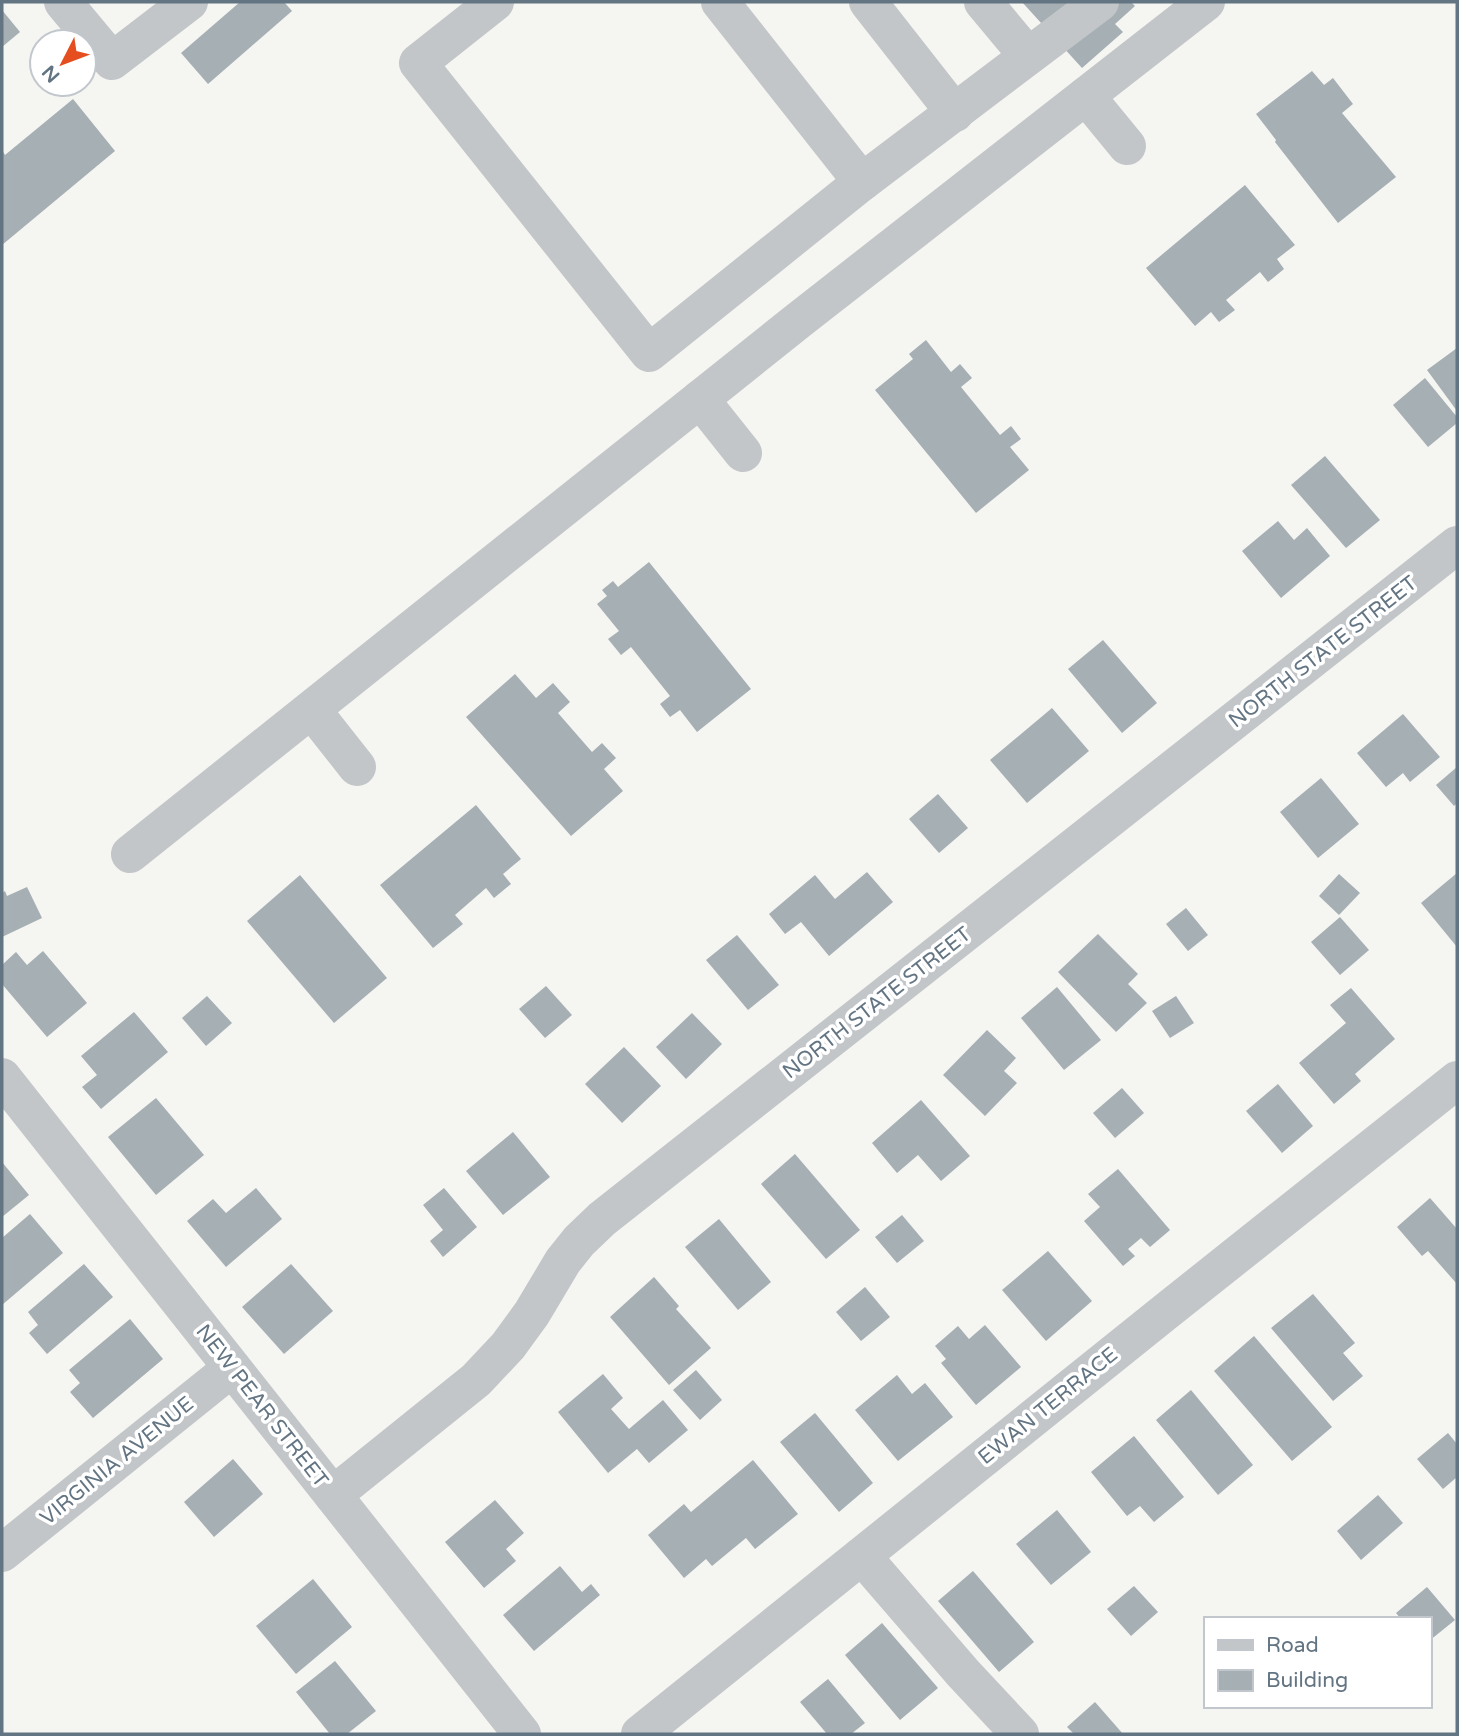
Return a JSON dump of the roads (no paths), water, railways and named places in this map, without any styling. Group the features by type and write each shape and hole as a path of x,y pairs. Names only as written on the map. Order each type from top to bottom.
{"street":[{"path":"63,2 112,61 190,2"},
{"path":"495,2 418,62 649,353 862,182 1100,2"},
{"path":"720,2 862,182"},
{"path":"868,2 955,113"},
{"path":"983,2 1028,56"},
{"path":"130,854 700,399 1206,2"},
{"path":"1086,96 1127,146"},
{"path":"700,399 743,453"},
{"name":"NORTH STATE STREET","path":"333,1495 476,1380 508,1346 579,1241 602,1219 1457,545"},
{"path":"312,710 357,767"},
{"name":"NEW PEAR STREET","path":"2,1077 522,1734"},
{"name":"EWAN TERRACE","path":"640,1734 1457,1080"},
{"name":"VIRGINIA AVENUE","path":"2,1553 232,1368"},
{"path":"862,1556 963,1673 1020,1734"}]}
